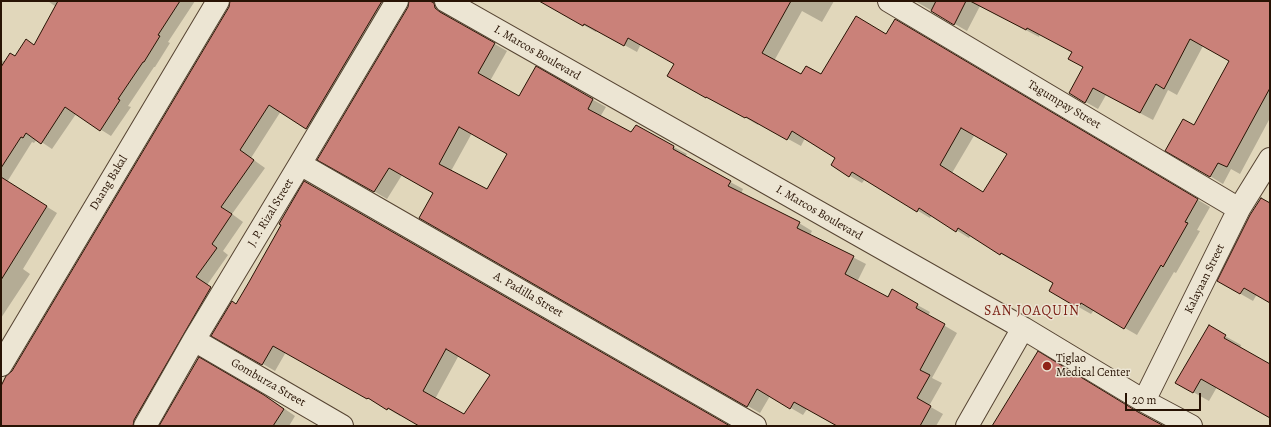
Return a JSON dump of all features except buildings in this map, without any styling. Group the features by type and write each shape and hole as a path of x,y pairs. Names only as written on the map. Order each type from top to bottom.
{"street":[{"name":"Daang Bakal","path":"1,365 218,1"},
{"name":"J. P. Rizal Street","path":"145,426 194,340 397,1"},
{"name":"I. Marcos Boulevard","path":"446,1 1023,328 1144,401 1191,426"},
{"name":"Tagumpay Street","path":"889,1 1239,209"},
{"name":"Kalayaan Street","path":"1144,401 1239,209 1270,159"},
{"name":"A. Padilla Street","path":"300,164 755,426"},
{"path":"967,426 1023,328"},
{"name":"Gomburza Street","path":"194,340 342,426"}],"place":[{"name":"Tiglao Medical Center","path":"1047,366"}],"district":[{"name":"SAN JOAQUIN","path":"1032,312"}]}
